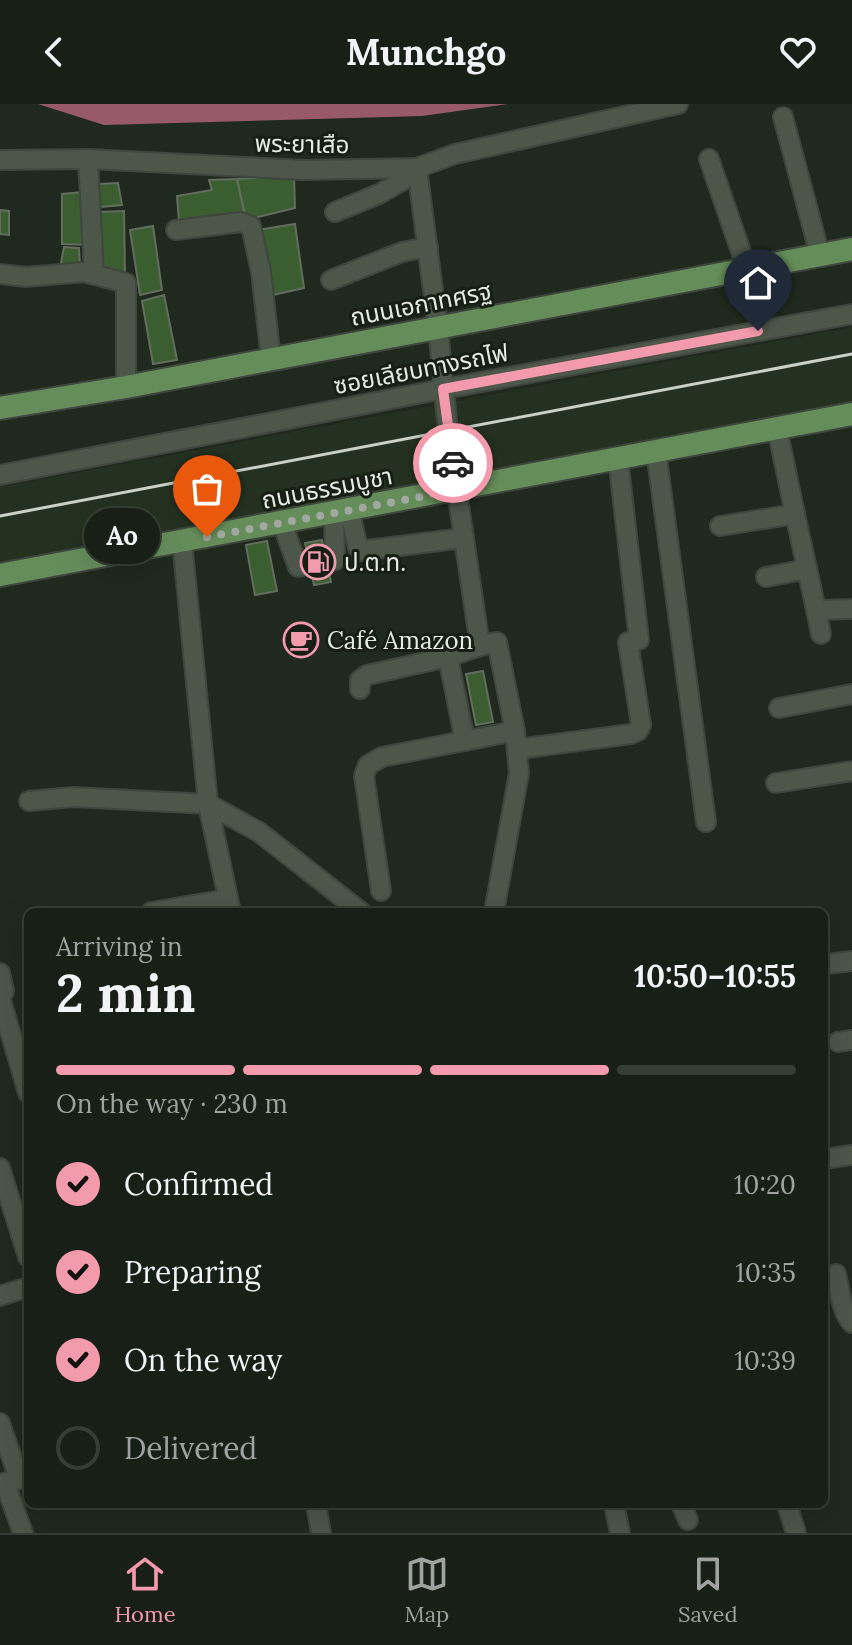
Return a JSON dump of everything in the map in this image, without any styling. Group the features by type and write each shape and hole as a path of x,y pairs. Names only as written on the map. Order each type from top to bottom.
{"main road":[{"name":"ถนนเอกาทศรฐ","path":"0,408 126,387 852,249"},
{"name":"ถนนธรรมบูชา","path":"0,575 852,414"}],"street":[{"path":"335,212 379,194 417,168 455,154 678,104"},
{"path":"783,117 820,255"},
{"path":"88,159 94,275"},
{"name":"พระยาเสือ","path":"0,160 88,159 303,170 417,168"},
{"path":"709,159 747,269"},
{"path":"417,168 443,389 480,646"},
{"path":"176,230 241,222 251,226 261,272 271,359"},
{"path":"331,280 402,252 428,247"},
{"path":"0,274 26,277 84,272 126,283 126,387"},
{"name":"ซอยเลียบทางรถไฟ","path":"0,475 852,314"},
{"path":"777,428 821,634"},
{"path":"656,451 706,822"},
{"path":"381,891 364,776 368,765 382,757 465,741 631,734 638,731 641,725 628,642 639,640 618,458"},
{"path":"342,511 359,551 464,538"},
{"path":"282,523 298,567 335,560 342,511"},
{"path":"720,526 795,514"},
{"path":"182,541 208,804 230,906 204,908"},
{"path":"766,577 807,569"},
{"path":"815,605 819,610 852,609"},
{"path":"360,689 360,680 367,675 448,657 497,642 517,740 516,798 495,908"},
{"path":"448,657 465,741"},
{"path":"779,708 852,694"},
{"path":"776,783 852,771"},
{"path":"29,801 73,797 208,804 259,832 356,908"},
{"path":"828,964 852,961"},
{"path":"0,973 4,991 1,997 24,1079"},
{"path":"828,1158 852,1155"},
{"path":"0,1168 24,1244"},
{"path":"832,1273 844,1311 852,1323"},
{"path":"0,1296 24,1288"},
{"path":"0,1423 19,1479 3,1483 23,1533"},
{"path":"317,1508 321,1533"},
{"path":"615,1508 620,1533"},
{"path":"788,1508 796,1533"}],"shaded area":[{"path":"38,104 508,104 422,116 104,125"},
{"path":"852,327 852,407 0,566 0,487"}],"building":[{"path":"97,174 97,184 118,183 122,205 90,208 79,175"},
{"path":"294,176 295,208 246,220 237,179"},
{"path":"237,179 244,212 179,221 177,196 212,190 209,180"},
{"path":"83,192 92,245 62,244 62,194"},
{"path":"0,210 9,211 9,235 0,234"},
{"path":"124,211 125,275 99,271 99,212"},
{"path":"295,224 304,288 273,295 257,230"},
{"path":"153,226 162,290 140,295 130,230"},
{"path":"64,247 79,248 80,268 60,268"},
{"path":"164,295 177,360 153,364 142,301"},
{"name":"ป.ต.ท.","path":"322,540 331,582 314,585 305,543"},
{"path":"267,541 277,591 255,595 246,545"},
{"path":"483,671 493,722 476,725 466,674"}],"railway":[{"path":"0,516 852,354"}],"way so far":[{"path":"207,537 457,490 453,463"}],"place":[{"name":"Ao","path":"207,537"},
{"name":"ป.ต.ท.","path":"318,562"},
{"name":"Café Amazon","path":"301,640"}],"route":[{"path":"453,463 443,389 758,331"}]}
